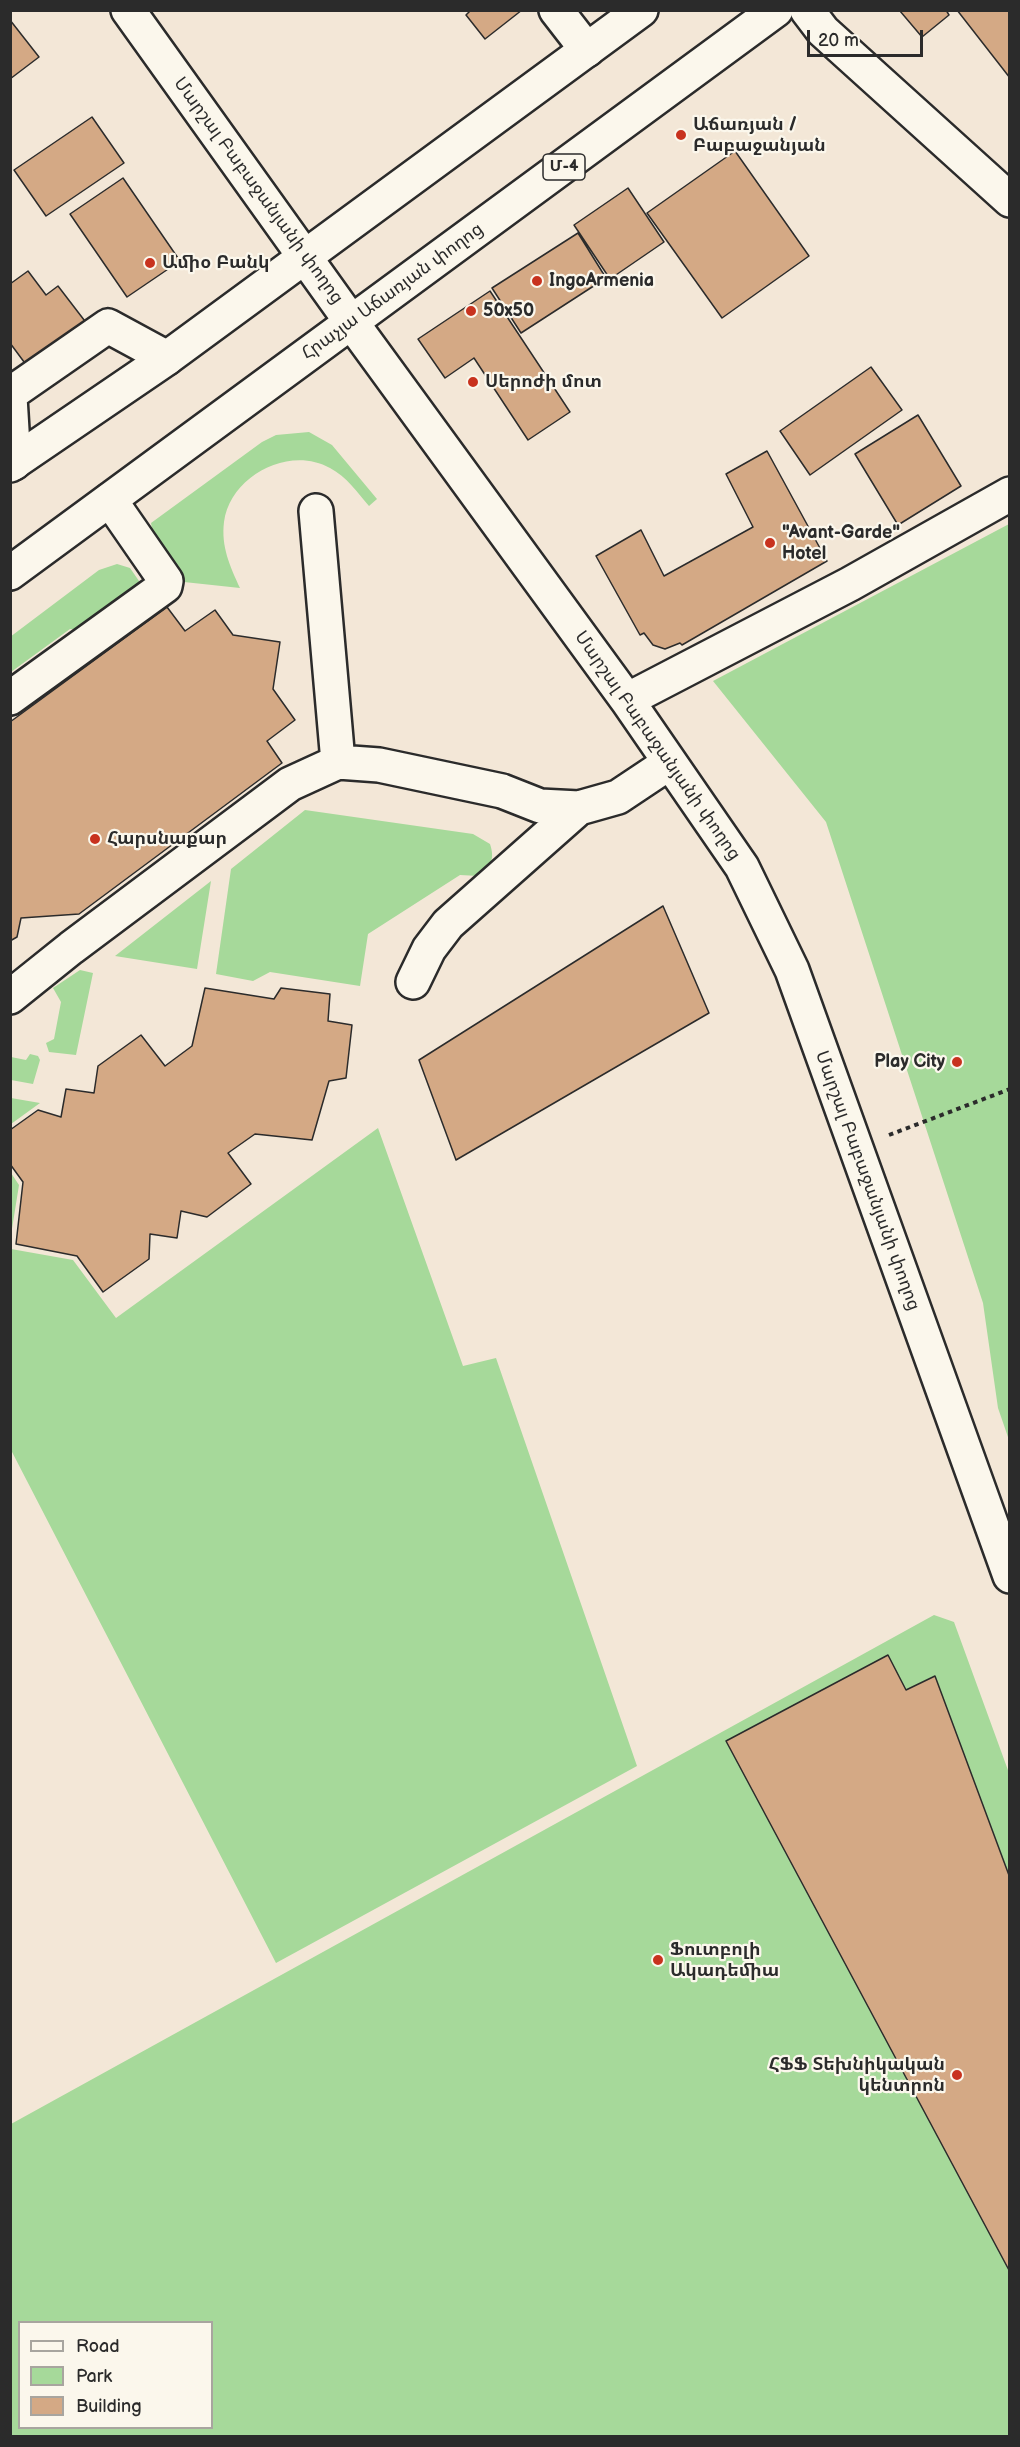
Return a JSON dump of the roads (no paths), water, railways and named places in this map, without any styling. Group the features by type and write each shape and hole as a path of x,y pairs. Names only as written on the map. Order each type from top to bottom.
{"main road":[{"name":"Մարշալ Բաբաջանյանի փողոց","path":"128,10 307,257 352,323 627,700 742,867 792,970 854,1148 1010,1576"},
{"path":"556,10 587,50"},
{"path":"12,464 167,358 307,257 641,10"},
{"name":"Հրաչյա Աճառյան փողոց","path":"10,573 776,10"},
{"path":"807,10 823,32 1010,200"},
{"path":"12,464 10,396 108,326 167,358"},
{"path":"627,700 849,584 1010,494"},
{"path":"10,698 165,586 166,581 110,500"},
{"path":"316,511 338,762"},
{"path":"10,997 70,948 290,784 338,762 379,765 502,791 540,806 579,808 618,797 669,763"},
{"path":"413,982 429,949 448,924 579,808"}],"place":[{"name":"Աճառյան / Բաբաջանյան","path":"681,135"},
{"name":"Ամիօ Բանկ","path":"150,263"},
{"name":"IngoArmenia","path":"537,281"},
{"name":"50x50","path":"471,311"},
{"name":"Սերոժի մոտ","path":"473,382"},
{"name":"\"Avant-Garde\" Hotel","path":"770,543"},
{"name":"Հարսնաքար","path":"95,839"},
{"name":"Play City","path":"957,1062"},
{"name":"Ֆուտբոլի Ակադեմիա","path":"658,1960"},
{"name":"ՀՖՖ Տեխնիկական կենտրոն","path":"957,2075"}]}
